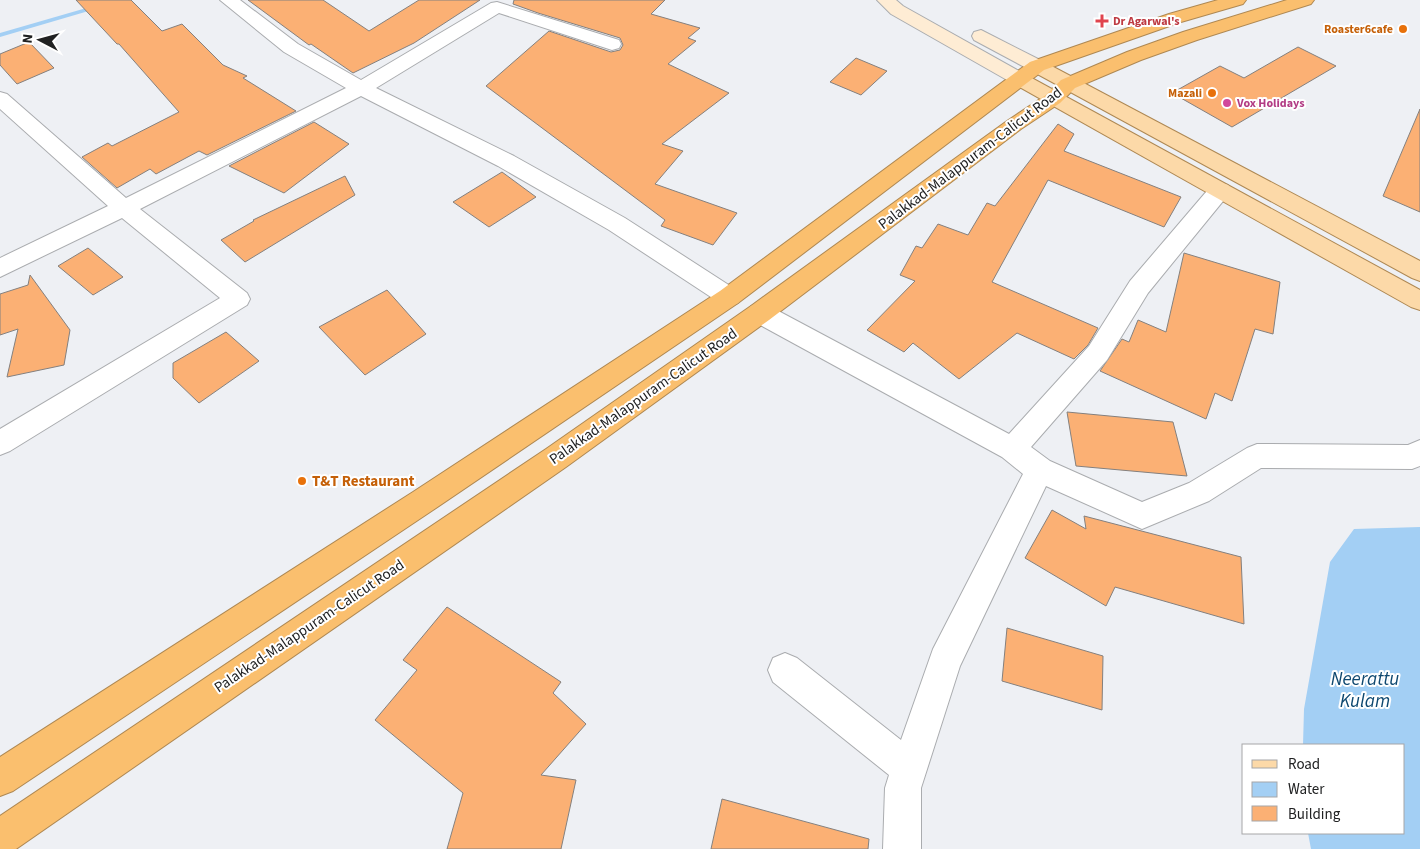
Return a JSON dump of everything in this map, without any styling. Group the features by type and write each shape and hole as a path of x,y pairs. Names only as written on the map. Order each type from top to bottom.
{"highway":[{"name":"Palakkad-Malappuram-Calicut Road","path":"0,778 423,501 729,296 1029,73 1175,18 1237,0"},
{"name":"Palakkad-Malappuram-Calicut Road","path":"0,838 548,463 760,313 1060,92 1134,56 1305,0"}],"main road":[{"path":"886,0 897,10 1029,73"},
{"path":"914,0 932,10"},
{"path":"967,28 1029,73 1220,190 1420,301"},
{"path":"1060,92 1420,272"}],"street":[{"path":"229,0 291,48 361,88 506,161 617,224 729,296"},
{"path":"0,268 124,208 361,88 498,7 612,44"},
{"path":"0,98 124,208 238,299 0,443"},
{"path":"1012,449 1098,352 1139,287 1220,190"},
{"path":"760,313 1012,449 1040,470 1142,516 1199,492 1257,456 1412,457 1420,452"},
{"path":"902,849 903,788 945,661 1040,470"},
{"path":"785,670 910,769"}],"water":[{"name":"Neerattu Kulam","path":"1420,527 1420,849 1311,849 1308,834 1405,834 1405,744 1303,744 1304,709 1330,562 1354,529"}],"building":[{"path":"76,0 131,0 162,31 182,24 223,65 247,76 243,78 296,111 207,155 199,151 156,174 150,169 117,188 82,157 108,143 112,146 179,112 119,44"},
{"path":"248,0 323,0 369,31 419,0 480,0 414,43 353,73 311,44 309,45"},
{"path":"514,0 665,0 651,14 700,28 688,38 696,41 668,64 729,93 662,144 683,151 655,184 737,213 713,245 661,226 665,220 486,86 549,31 611,52 620,50 623,45 620,38 538,13 513,4"},
{"path":"29,42 54,68 17,84 0,65 0,54"},
{"path":"1298,47 1336,66 1232,127 1172,93 1220,66 1244,78"},
{"path":"856,58 887,71 861,95 830,82"},
{"path":"1420,109 1420,212 1383,196"},
{"path":"314,122 349,144 284,193 229,166"},
{"path":"1058,124 1074,134 1064,151 1181,197 1164,227 1048,180 992,282 1098,328 1088,345 1074,359 1017,333 959,379 913,343 904,352 867,330 915,281 900,275 916,246 922,248 938,224 968,235 987,203 995,206"},
{"path":"502,172 536,197 489,227 453,202"},
{"path":"345,176 355,195 245,262 221,240 253,220"},
{"path":"88,248 123,277 93,295 58,266"},
{"path":"1184,253 1280,282 1273,334 1255,329 1232,401 1215,393 1206,419 1100,371 1122,339 1129,342 1138,320 1166,332"},
{"path":"30,275 70,330 64,365 7,377 18,329 0,335 0,294 28,285"},
{"path":"387,290 426,334 365,375 319,327"},
{"path":"226,332 259,361 199,403 173,378 173,363"},
{"path":"1067,412 1173,422 1187,476 1076,466"},
{"path":"1052,510 1086,529 1084,516 1241,557 1244,624 1115,587 1106,606 1025,558"},
{"path":"447,607 561,682 553,693 586,724 541,775 576,780 561,849 447,849 463,793 375,720 417,670 403,660"},
{"path":"1007,628 1103,656 1102,710 1002,681"},
{"path":"722,799 869,839 868,849 711,849"}],"waterway":[{"path":"0,35 122,0"}],"place":[{"name":"Dr Agarwal's","path":"1102,21"},
{"name":"Roaster6cafe","path":"1403,29"},
{"name":"Mazali","path":"1212,93"},
{"name":"Vox Holidays","path":"1227,103"},
{"name":"T&T Restaurant","path":"302,481"}]}
